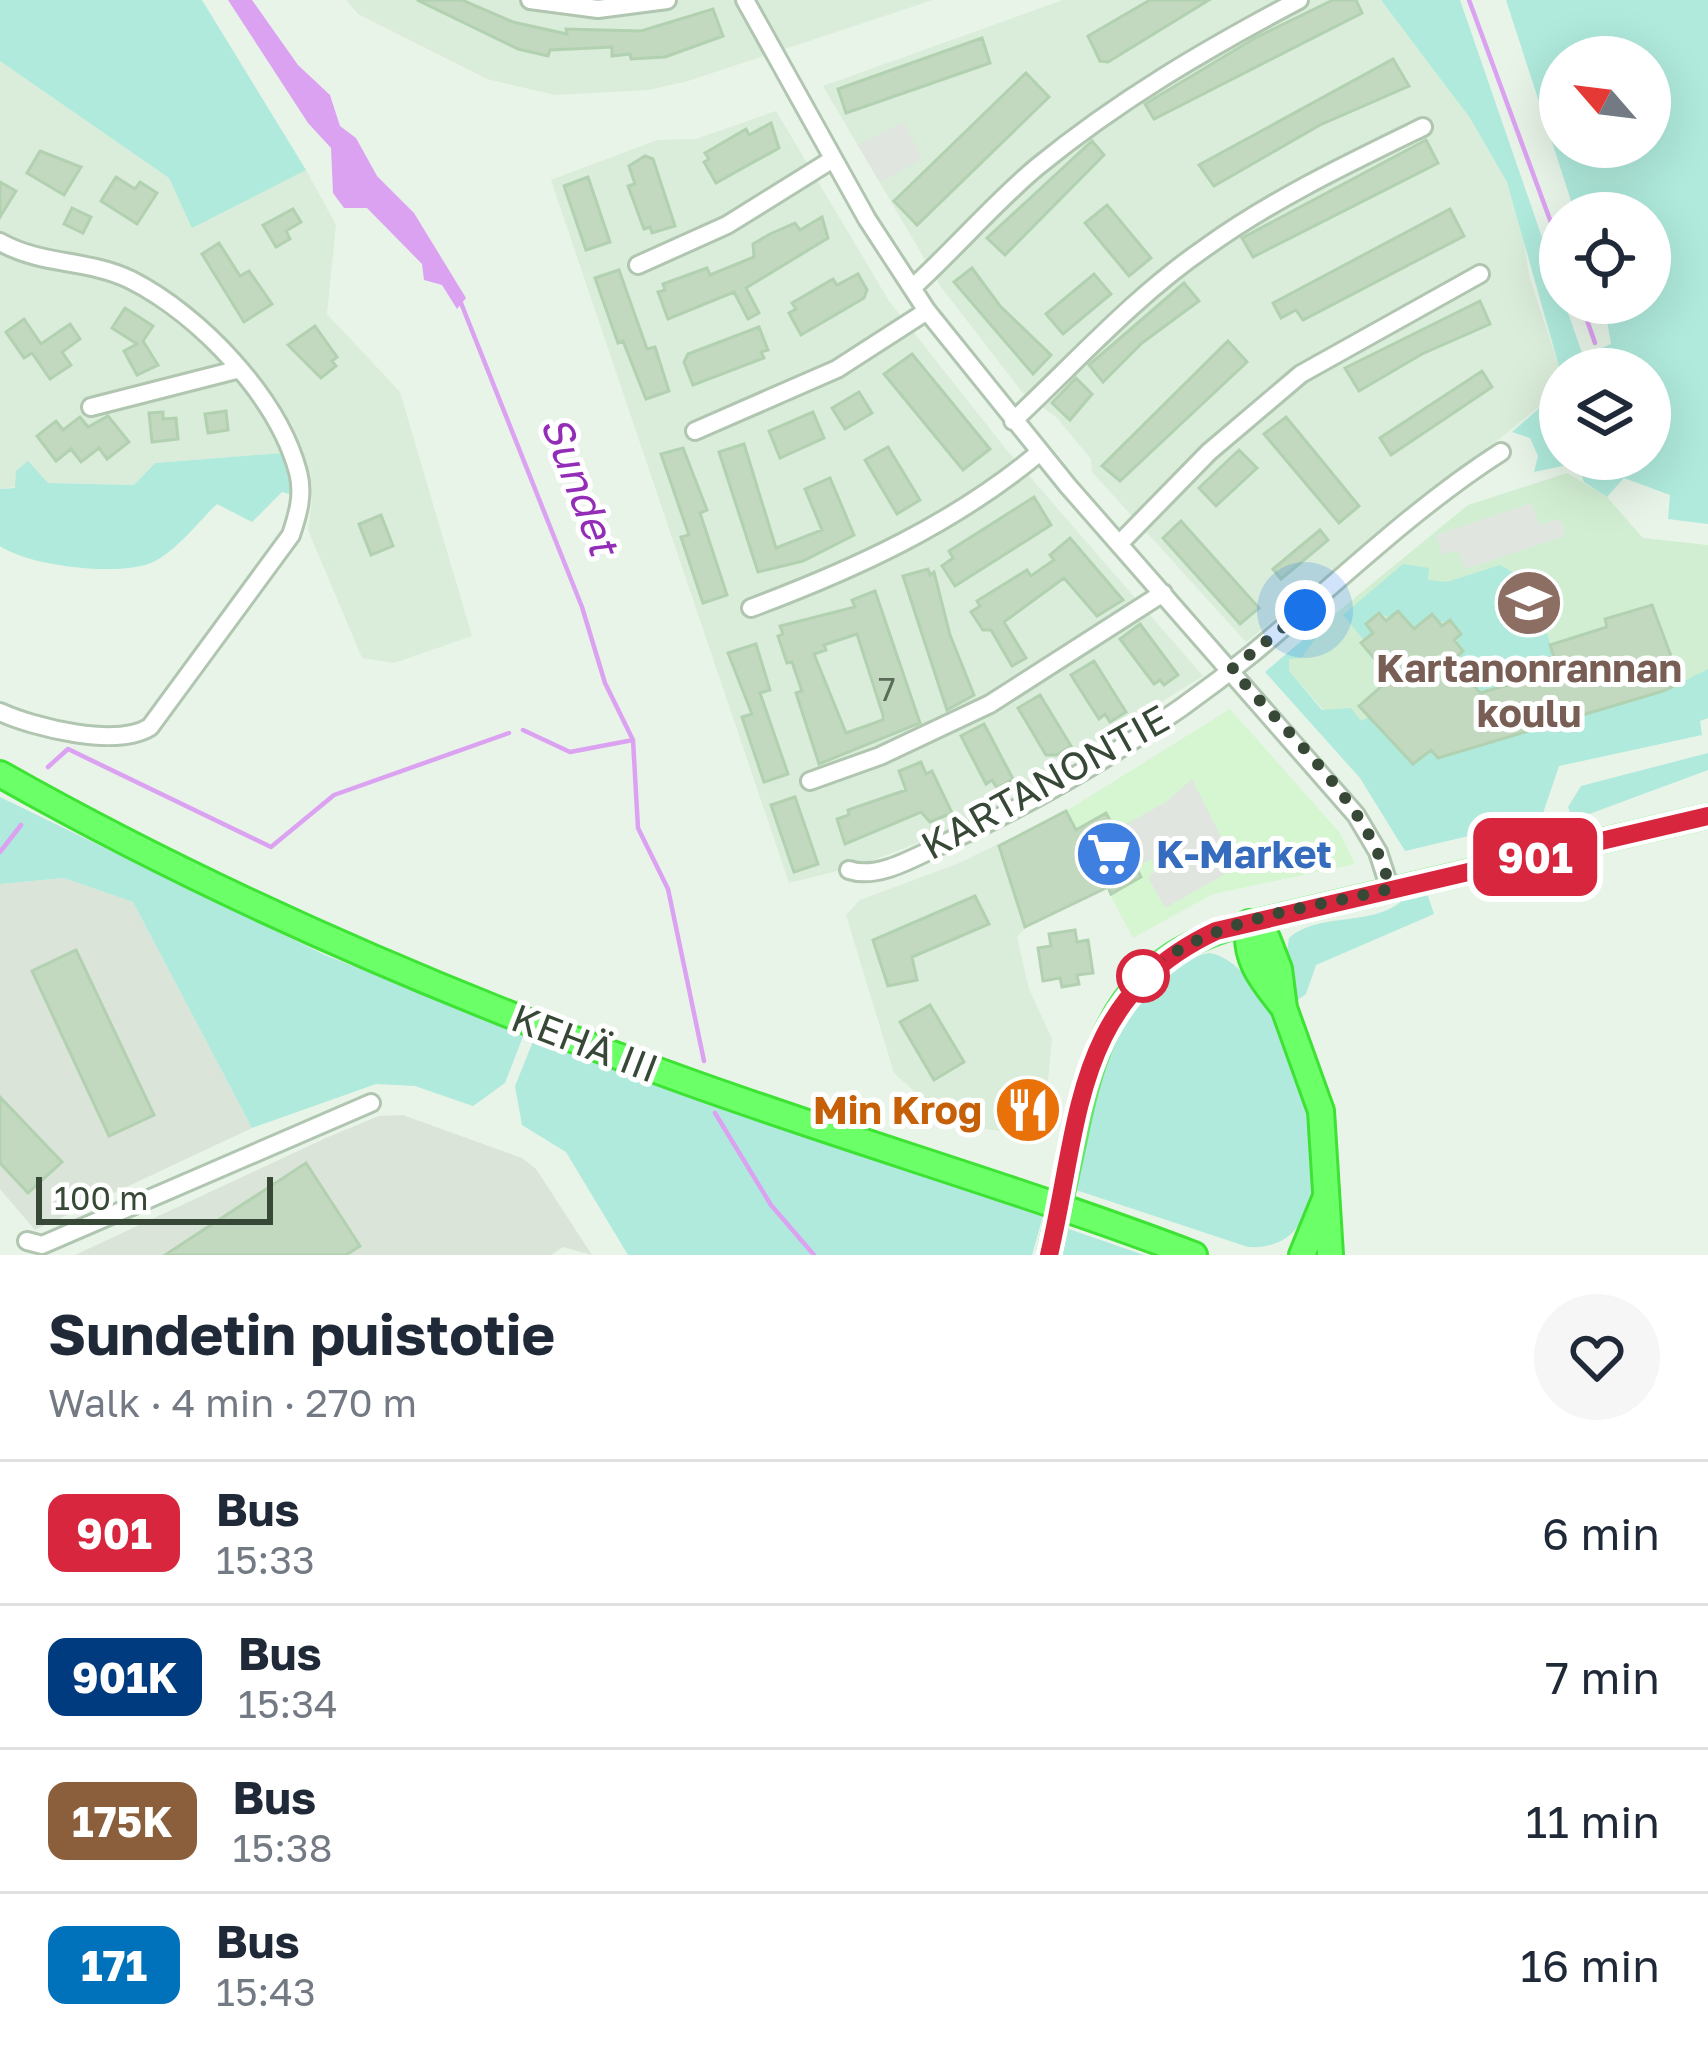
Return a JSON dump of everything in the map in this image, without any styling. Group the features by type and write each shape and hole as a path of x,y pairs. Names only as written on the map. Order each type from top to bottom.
{"highway":[{"name":"KEHÄ III","path":"0,774 179,871 425,982 704,1088 1193,1255"},
{"path":"1249,923 1246,943 1256,972 1284,1008 1321,1111 1330,1255"},
{"path":"1302,1255 1325,1199"}],"main road":[{"path":"1049,1255 1098,1043 1129,992 1177,949 1249,923 1708,816"}],"street":[{"path":"530,0 598,9 667,0"},
{"path":"745,0 833,159 926,311 1013,421 1356,815 1378,852 1390,889"},
{"path":"912,288 1035,170 1114,108 1173,67 1299,0"},
{"path":"1013,421 1108,327 1204,248 1319,177 1424,127"},
{"path":"638,266 727,225 833,159"},
{"path":"0,242 42,262 98,266 135,282 194,325 265,401 298,472 301,496 291,535 149,728 136,736 105,738 21,722 0,712"},
{"path":"1120,543 1209,452 1301,374 1480,274"},
{"path":"695,431 837,369 926,311"},
{"path":"91,407 236,370"},
{"path":"751,608 880,557 946,519 1040,452"},
{"name":"KARTANONTIE","path":"849,870 860,874 897,865 974,830 1131,740 1232,669 1501,452"},
{"path":"810,781 880,756 990,704 1163,593"},
{"path":"27,1241 42,1245 370,1103"}],"shaded area":[{"path":"0,0 202,0 306,170 192,228 169,178 0,61"},
{"path":"228,0 252,0 298,65 330,95 340,126 356,138 377,176 414,213 466,298 457,309 442,285 424,280 422,264 367,208 344,208 333,193 331,148 308,123"},
{"path":"346,0 933,0 688,81 648,90 555,95 487,79 358,14"},
{"path":"1063,0 1381,0 1470,118 1507,182 1521,223 1539,324 1545,324 1553,348 1539,348 1539,407 1246,642 1092,472 1091,459 1057,418 1022,392 941,287 823,86"},
{"path":"1381,0 1460,0 1539,229 1539,296 1507,182 1470,118"},
{"path":"1506,0 1708,0 1708,524 1668,519 1670,495 1629,480 1671,480 1671,348 1602,348 1611,344 1608,324 1671,324 1671,192 1568,192 1560,168 1671,168 1671,36 1539,36 1539,102"},
{"path":"0,61 169,178 192,227 306,170 336,225 327,314 400,392 472,636 394,663 362,658 308,530 312,500 307,466 283,453 155,463 134,485 48,483 0,489"},
{"path":"776,111 889,301 1005,448 1203,676 963,825 861,865 789,883 551,180 657,140 696,139"},
{"path":"904,122 922,159 880,182 858,145"},
{"path":"1547,324 1572,324 1580,348 1554,348"},
{"path":"1539,408 1539,471 1534,472 1538,456 1530,438 1512,432"},
{"path":"282,453 293,495 282,492 252,522 217,504 171,550 140,566 76,567 32,559 0,546 0,489 15,488 16,471 28,461 48,483 134,485 155,463"},
{"name":"Kartanonrannan koulu","path":"1545,480 1579,480 1607,497 1643,538 1708,545 1708,681 1388,783 1279,660 1468,505"},
{"path":"1583,480 1622,480 1607,497"},
{"path":"1532,503 1539,525 1560,519 1565,536 1465,569 1458,550 1442,555 1436,535"},
{"path":"1403,564 1429,568 1428,580 1447,582 1500,565 1533,584 1554,657 1539,662 1542,675 1470,696 1445,667 1461,633 1450,620 1414,629 1379,613 1366,624 1373,633 1364,640 1343,615"},
{"path":"1311,633 1316,638 1301,658 1289,659 1289,671 1322,710 1351,708 1361,721 1368,717 1413,764 1431,750 1438,758 1662,692 1708,669 1708,718 1700,721 1702,735 1559,766 1541,819 1405,851 1360,778 1265,672"},
{"path":"1230,709 1340,833 1355,864 1213,894 1133,938 1066,811"},
{"path":"1708,753 1708,770 1573,820 1568,807 1581,786"},
{"path":"1192,779 1230,855 1219,862 1225,874 1165,908 1148,877 1156,871 1151,859 1141,865 1120,827 1165,803"},
{"path":"0,797 325,955 524,1034 505,1083 473,1106 415,1086 376,1084 252,1128 133,902 64,878 0,884"},
{"path":"1066,811 1108,887 1026,927 1017,937 1029,989 1052,1039 1047,1092 1000,1098 1001,1131 986,1129 923,1099 894,1073 846,915 860,900 957,864"},
{"path":"64,878 133,902 252,1128 35,1230 0,1189 0,884"},
{"path":"1407,896 1428,896 1434,914 1316,965 1306,994 1295,1002 1285,964 1289,938 1317,924 1381,913"},
{"path":"1209,953 1239,969 1267,1005 1291,1053 1308,1107 1314,1160 1308,1206 1287,1237 1248,1247 1076,1190 1097,1083 1125,1015 1147,987 1174,966"},
{"path":"534,1039 1043,1216 1032,1255 628,1255 566,1152 522,1125 515,1086"},
{"path":"403,1115 522,1158 536,1169 592,1255 563,1247 551,1255 75,1255 328,1137 379,1116"},
{"path":"1063,1227 1144,1255 1057,1255"}],"building":[{"path":"417,0 462,0 513,22 567,34 566,29 641,31 713,9 723,36 665,57 612,56 612,47 550,50 548,56 518,49"},
{"path":"1150,0 1209,0 1108,62 1100,61 1088,36"},
{"path":"1333,0 1356,0 1362,13 1154,119 1145,104 1255,38"},
{"path":"982,38 990,63 846,113 838,89"},
{"path":"1393,59 1409,86 1320,125 1214,186 1199,165"},
{"path":"1026,73 1049,97 917,225 894,201"},
{"path":"771,123 779,148 716,183 704,162 709,159 705,153 746,129 749,135"},
{"path":"1426,140 1438,163 1253,257 1242,238"},
{"path":"1092,141 1104,155 1005,255 987,238"},
{"path":"40,151 81,167 64,195 27,173"},
{"path":"645,156 653,159 675,226 652,233 650,227 644,229 628,186 635,184 629,166"},
{"path":"116,177 135,189 140,182 157,193 137,224 101,201"},
{"path":"588,177 610,242 586,250 564,186"},
{"path":"0,182 16,191 0,217"},
{"path":"1107,205 1151,258 1129,276 1085,223"},
{"path":"72,208 91,217 83,233 64,224"},
{"path":"293,209 301,222 286,231 290,239 276,247 263,225"},
{"path":"1450,209 1464,236 1303,320 1296,310 1281,318 1273,303"},
{"path":"822,217 828,238 746,288 759,313 748,319 734,292 668,319 658,292 665,290 663,284 707,268 710,275 754,257 753,244 770,234 795,223 800,230"},
{"path":"219,243 240,276 249,271 272,304 244,322 202,254"},
{"path":"972,268 1000,306 1051,355 1033,374 954,282"},
{"path":"619,270 647,349 655,347 669,391 646,399 623,341 618,343 595,278"},
{"path":"858,274 867,290 864,298 801,335 789,313 796,309 792,303 833,279 837,285"},
{"path":"1094,274 1111,294 1063,334 1046,314"},
{"path":"1184,283 1199,301 1142,343 1103,382 1089,365"},
{"path":"1480,301 1490,324 1422,354 1359,391 1345,368"},
{"path":"125,308 153,326 143,341 158,365 137,375 124,351 137,344 112,328"},
{"path":"24,319 41,344 70,324 80,339 62,352 71,365 50,379 32,353 24,358 6,332"},
{"path":"315,326 337,357 332,361 336,366 321,378 288,345"},
{"path":"759,327 768,350 761,352 764,358 693,385 684,362 688,354"},
{"path":"1228,341 1247,362 1120,481 1102,466"},
{"path":"912,354 990,449 963,470 884,374"},
{"path":"1482,371 1492,387 1391,455 1380,438"},
{"path":"1076,378 1092,394 1070,420 1052,403"},
{"path":"859,392 872,413 845,429 832,408"},
{"path":"226,411 228,430 208,433 205,414"},
{"path":"163,412 163,419 176,418 178,439 152,442 149,413"},
{"path":"813,412 824,438 780,458 769,431"},
{"path":"108,416 129,442 107,459 99,448 81,462 71,449 56,461 37,436 56,421 63,430 80,417 88,427"},
{"path":"1286,417 1359,506 1339,523 1264,434"},
{"path":"744,444 776,548 822,530 805,489 830,478 854,535 803,561 758,572 719,452"},
{"path":"888,447 920,500 897,514 865,460"},
{"path":"683,448 707,510 700,513 727,595 703,603 681,537 689,535 661,454"},
{"path":"1239,450 1257,468 1216,506 1199,488"},
{"path":"1034,497 1051,525 955,586 942,566 953,558 949,551"},
{"path":"381,515 393,546 371,555 359,524"},
{"path":"1181,521 1259,608 1240,624 1163,538"},
{"path":"1320,530 1328,540 1281,579 1273,569"},
{"path":"1070,538 1123,600 1097,616 1064,578 1004,622 1026,658 1012,666 991,630 983,630 971,612 980,606 977,601 1027,570 1031,576 1054,560 1050,555"},
{"path":"928,569 930,575 934,572 950,635 974,695 947,710 903,576"},
{"path":"875,591 920,723 819,764 796,693 802,691 778,636 783,634 780,626 855,607 852,600","holes":["857,634 883,720 846,733 814,654 826,650 824,645"]},
{"path":"1652,605 1681,683 1663,691 1438,758 1431,750 1413,764 1359,706 1391,678 1361,643 1373,633 1366,624 1379,613 1386,621 1398,611 1414,629 1432,614 1442,626 1450,620 1461,634 1454,640 1463,651 1453,660 1480,693 1542,675 1538,661 1554,657 1550,645 1607,627 1605,619"},
{"path":"1140,624 1178,675 1164,685 1160,680 1154,684 1120,639"},
{"path":"756,644 770,690 760,693 788,774 764,782 742,717 752,714 728,653"},
{"path":"1094,661 1126,712 1110,722 1105,714 1099,719 1071,675"},
{"path":"1040,695 1071,746 1057,755 1046,755 1018,708"},
{"path":"984,724 1013,779 997,788 992,780 986,784 961,736"},
{"path":"921,762 926,774 932,771 952,813 930,822 921,812 845,844 837,819 849,815 848,810 906,790 899,771"},
{"path":"795,797 818,864 794,872 771,805"},
{"path":"1066,811 1076,830 1106,813 1141,877 1111,894 1108,887 1025,927 999,846"},
{"path":"975,896 989,924 912,957 917,980 888,986 873,940"},
{"path":"1075,930 1077,942 1088,940 1093,973 1077,975 1079,984 1062,987 1060,978 1043,981 1038,948 1051,946 1049,934"},
{"path":"76,950 154,1115 109,1136 32,971"},
{"path":"930,1005 964,1062 934,1080 900,1022"},
{"name":"Min Krog","path":"1048,1095 1051,1119 1007,1124 1005,1101"},
{"path":"0,1097 62,1162 28,1193 0,1163"},
{"path":"306,1163 360,1246 346,1255 165,1255"}],"waterway":[{"path":"1469,0 1540,192"},
{"name":"Sundet","path":"461,303 582,607 605,683 633,740 638,828 668,889 704,1061"},
{"path":"1588,324 1595,343"},
{"path":"523,730 570,752 633,740"},
{"path":"48,767 68,749 271,847 334,795 509,733"},
{"path":"0,852 21,825"},
{"name":"Sundet","path":"715,1113 771,1205 814,1255"}],"bus line":[{"name":"901","path":"1049,1255 1098,1043 1112,1015 1143,976 1177,949 1216,931 1708,816"}],"place":[{"name":"Kartanonrannan koulu","path":"1529,603"},
{"name":"K-Market","path":"1109,854"},
{"name":"Min Krog","path":"1028,1110"}],"route":[{"path":"1143,976 1177,949 1216,931 1390,889 1384,865 1356,815 1232,669 1305,610"}]}
